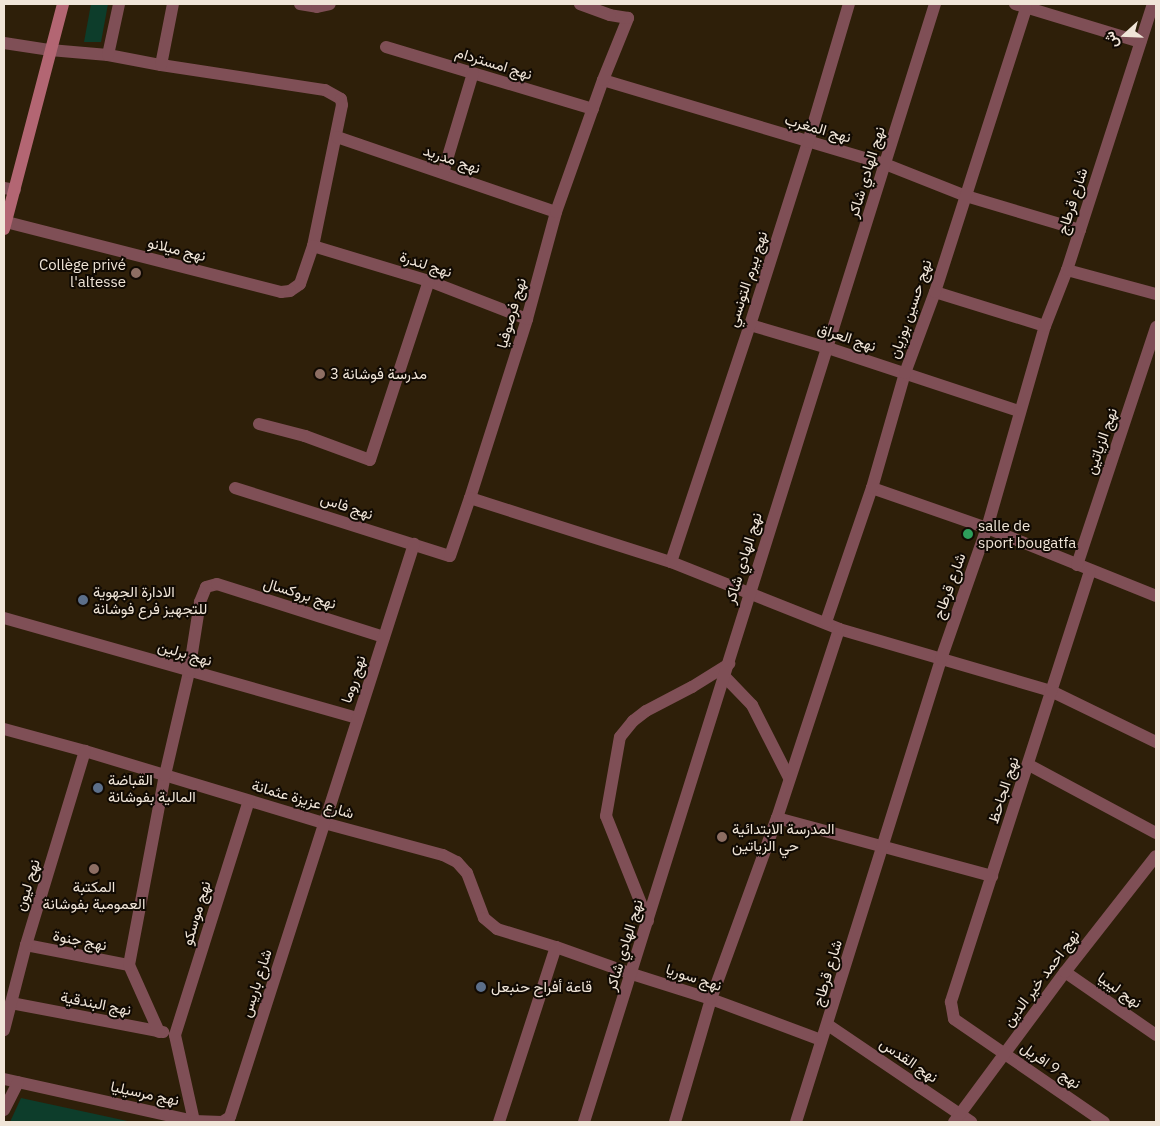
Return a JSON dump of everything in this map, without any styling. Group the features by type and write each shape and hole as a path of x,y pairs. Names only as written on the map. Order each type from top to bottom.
{"main road":[{"path":"5,225 9,189 64,4"}],"street":[{"path":"108,55 119,4"},
{"path":"4,43 50,50 108,55 160,65 173,4"},
{"path":"300,4 317,6 330,4"},
{"name":"نهج فرصوفيا","path":"450,556 527,319 556,212 603,80 628,18 580,4"},
{"name":"نهج بيرم التونسي","path":"671,562 750,324 808,142 849,4"},
{"name":"نهج الهادي شاكر","path":"584,1122 935,4"},
{"name":"شارع قرطاج","path":"796,1122 884,847 941,659 987,528 1019,411 1045,326 1067,270 1154,4"},
{"path":"1021,6 1040,8 1140,42"},
{"name":"نهج حسين بوزيان","path":"826,622 872,488 905,373 935,292 966,196 1021,6"},
{"name":"نهج امستردام","path":"386,47 593,110"},
{"name":"نهج ميلانو","path":"5,225 281,292 295,290 300,284 313,246 337,138 342,99 336,94 325,90 160,65"},
{"path":"443,173 473,74"},
{"name":"نهج المغرب","path":"603,80 885,164 966,196 1080,230"},
{"name":"نهج مدريد","path":"337,138 556,212"},
{"name":"نهج لندرة","path":"313,246 429,281 527,319"},
{"path":"1067,270 1156,294"},
{"path":"259,424 305,436 370,460 429,281"},
{"path":"935,292 1045,326"},
{"name":"نهج العراق","path":"750,324 1019,411"},
{"name":"نهج الزياتين","path":"1076,565 1156,327"},
{"name":"نهج فاس","path":"235,488 450,556"},
{"path":"872,488 987,528 1156,596"},
{"path":"470,498 671,562 826,622 839,629 1051,691 1156,742"},
{"name":"نهج روما","path":"324,823 414,544"},
{"name":"نهج الجاحظ","path":"954,1019 951,1009 952,993 1029,765 1090,571"},
{"name":"نهج بروكسال","path":"189,672 200,602 206,587 216,584 384,637"},
{"name":"نهج برلين","path":"4,618 189,672 357,718"},
{"path":"675,1122 711,999 777,818 839,629"},
{"path":"648,921 606,816 620,737 633,721 646,711 692,687 729,664"},
{"path":"159,1032 129,965 165,775 189,672"},
{"path":"725,677 752,705 789,778"},
{"name":"شارع عزيزة عثمانة","path":"4,729 85,751 324,823 424,850 457,862 467,873 484,918 492,925 498,929 556,947"},
{"name":"نهح ليون","path":"4,1030 26,945 85,751"},
{"path":"1029,765 1156,833"},
{"name":"نهج موسكو","path":"175,1035 249,801"},
{"path":"777,818 992,876"},
{"name":"شارع باريس","path":"194,1120 222,1122 230,1117 324,823"},
{"name":"نهج احمد خير الدين","path":"957,1118 1065,972 1156,856"},
{"name":"نهج جنوة","path":"26,945 129,965"},
{"path":"499,1122 556,947"},
{"name":"نهج سوريا","path":"556,947 711,999 821,1040"},
{"name":"نهج ليبيا","path":"1065,972 1154,1029"},
{"name":"نهج البندقية","path":"11,1003 175,1035"},
{"name":"نهج 9 افريل","path":"954,1019 1005,1052 1104,1122"},
{"name":"نهج القدس","path":"828,1025 957,1118 971,1122"},
{"name":"نهج مرسيليا","path":"4,1079 194,1120 175,1035"},
{"path":"4,1110 18,1082"}],"green space":[{"path":"91,4 108,4 101,42 84,42"},
{"path":"21,1098 132,1122 10,1122"}],"place":[{"name":"Collège privé l'altesse","path":"136,273"},
{"name":"مدرسة فوشانة 3","path":"320,374"},
{"name":"salle de sport bougatfa","path":"968,534"},
{"name":"الادارة الجهوية للتجهيز فرع فوشانة","path":"83,600"},
{"name":"القباضة المالية بفوشانة","path":"98,788"},
{"name":"المدرسة الابتدائية حي الزياتين","path":"722,837"},
{"name":"المكتبة العمومية بفوشانة","path":"94,869"},
{"name":"قاعة أفراح حنبعل","path":"481,987"}]}
